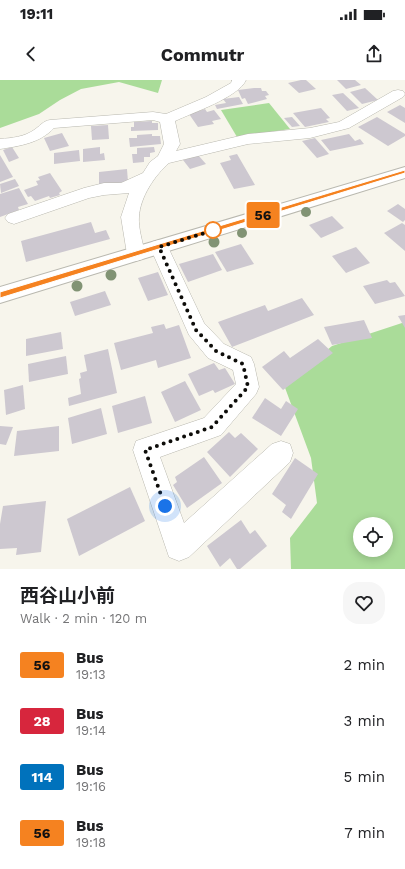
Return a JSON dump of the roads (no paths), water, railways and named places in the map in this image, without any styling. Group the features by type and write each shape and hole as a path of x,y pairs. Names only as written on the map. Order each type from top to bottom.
{"main road":[{"path":"0,295 405,172"}],"street":[{"path":"0,144 32,138 45,131 50,124 153,116 167,119 228,91 237,85 239,80"},
{"path":"164,159 248,139 310,132 344,125 398,94"},
{"path":"136,254 130,217 136,196 156,166 164,159 172,144 167,119"},
{"path":"14,218 84,194 104,189 124,189 149,176"},
{"path":"159,247 196,330 216,351 243,364 248,387 212,427 145,450 180,548 281,453"}]}
